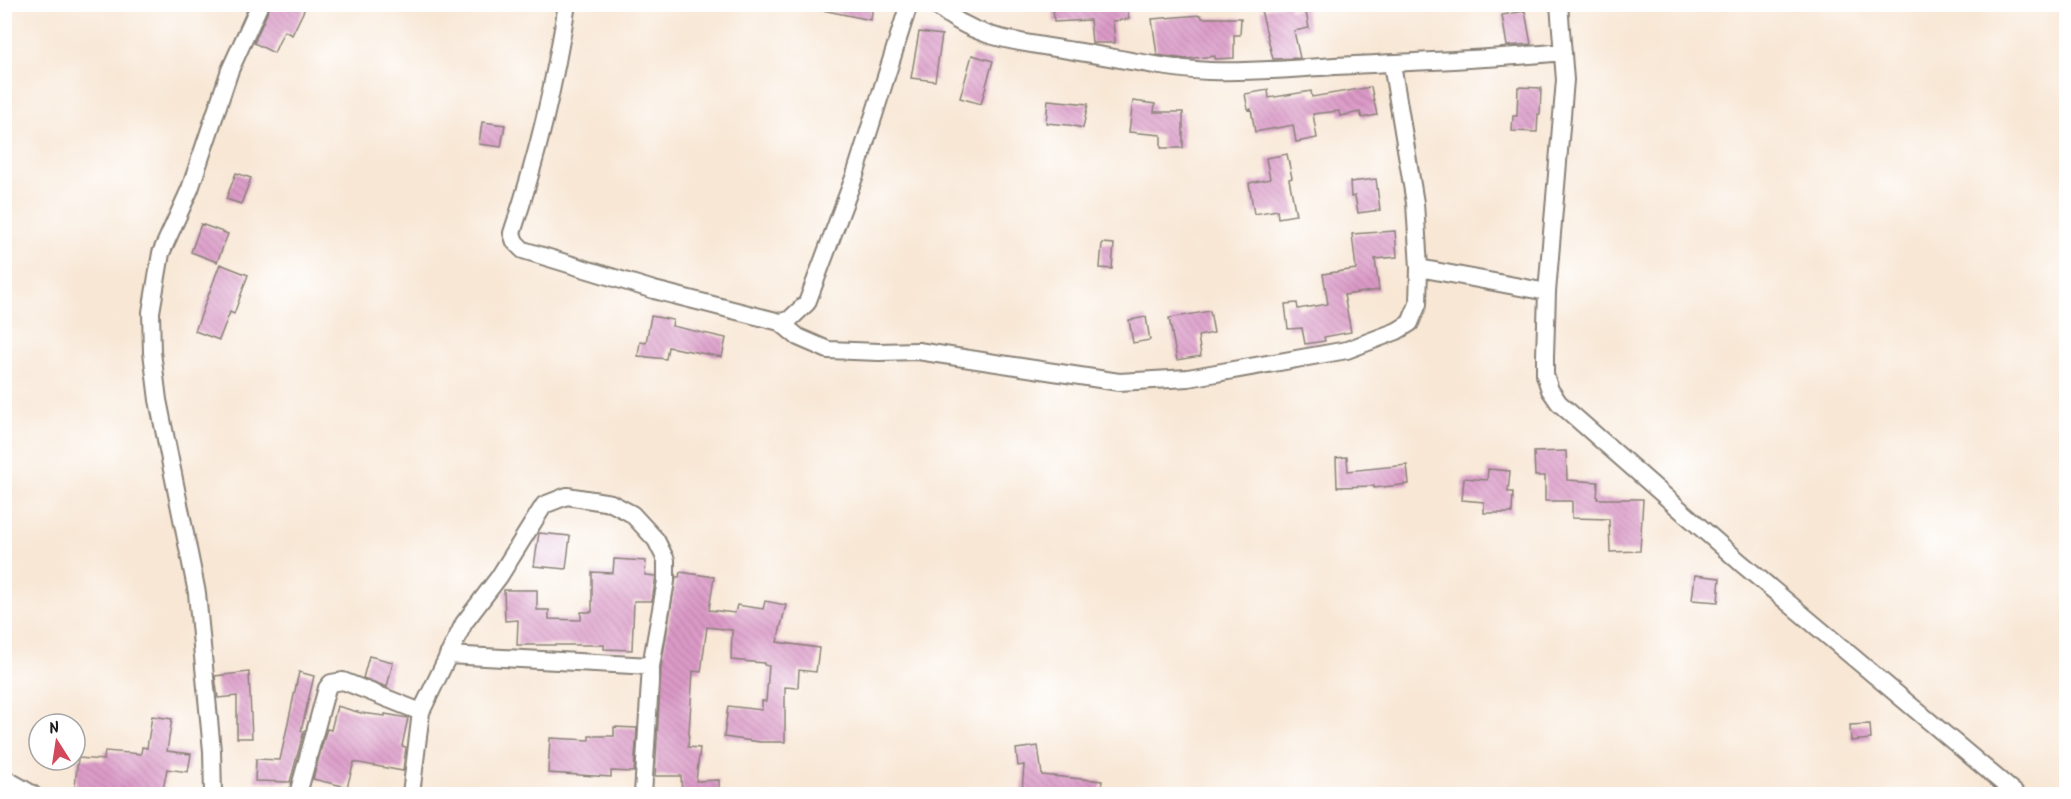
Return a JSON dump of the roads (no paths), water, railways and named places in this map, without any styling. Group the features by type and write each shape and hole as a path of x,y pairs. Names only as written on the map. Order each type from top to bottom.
{"street":[{"path":"213,795 212,751 197,593 158,400 150,312 161,253 190,189 230,70 260,4"},
{"path":"567,4 561,46 537,150 512,233 515,242 523,250 654,290 780,322 789,320 807,303 855,175 909,4"},
{"path":"934,4 964,25 992,38 1208,71 1392,64 1563,52"},
{"path":"1559,4 1565,81 1547,292 1545,375 1550,390 1559,403 1741,563 2016,795"},
{"path":"780,322 798,338 828,350 918,351 1119,382 1188,378 1347,350 1404,328 1410,323 1418,304 1419,268 1415,203 1392,64"},
{"path":"1419,268 1547,292"},
{"path":"411,795 421,712 464,623 499,577 544,505 567,496 611,503 632,514 656,540 666,560 666,581 651,666 643,795"},
{"path":"448,655 651,666"},
{"path":"298,795 327,688 331,683 343,681 421,712"},
{"path":"4,778 32,795"}]}
